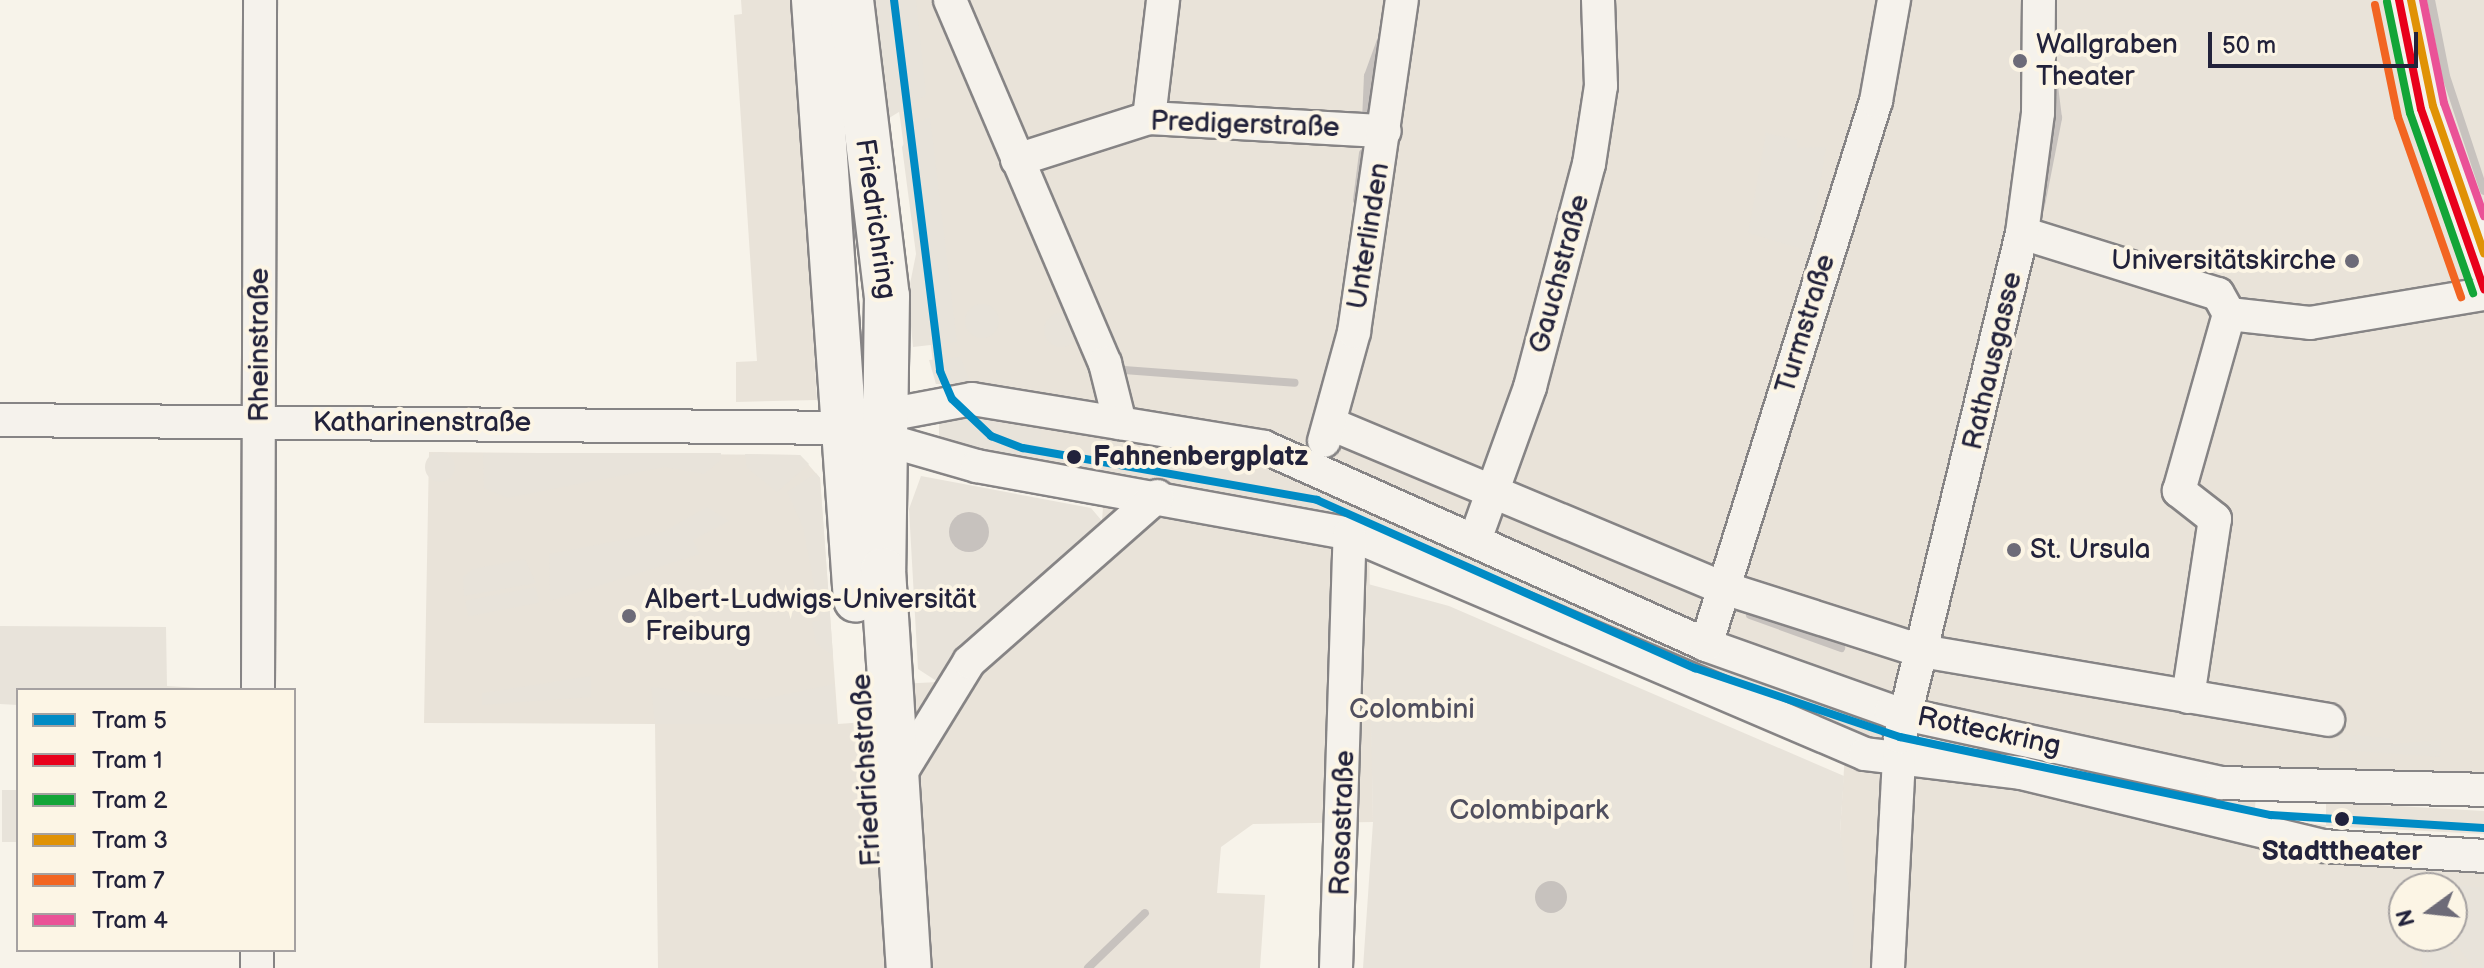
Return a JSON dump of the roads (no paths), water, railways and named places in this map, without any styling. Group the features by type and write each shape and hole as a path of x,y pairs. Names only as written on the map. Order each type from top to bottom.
{"main road":[{"name":"Friedrichring","path":"814,0 845,428"},
{"name":"Friedrichring","path":"851,0 887,296 887,424"},
{"name":"Friedrichstraße","path":"887,424 883,570 899,776 909,968"},
{"name":"Friedrichstraße","path":"845,428 878,968"}],"street":[{"name":"Rheinstraße","path":"258,688 260,0"},
{"path":"950,0 1117,407"},
{"path":"1149,118 1163,0"},
{"name":"Unterlinden","path":"1301,460 1331,424 1354,332 1402,0"},
{"name":"Gauchstraße","path":"1475,540 1496,489 1589,164 1601,86 1598,0"},
{"name":"Turmstraße","path":"1706,645 1876,101 1894,0"},
{"name":"Rathausgasse","path":"1888,968 1897,758 2022,233 2038,113 2039,0"},
{"path":"2406,0 2428,107 2484,268"},
{"name":"Predigerstraße","path":"1017,160 1149,118 1385,131"},
{"path":"2022,233 2218,294 2229,314 2179,491 2215,519 2188,697"},
{"path":"2229,314 2310,323 2484,294"},
{"path":"845,428 887,424 972,399 1117,407 1301,460"},
{"name":"Katharinenstraße","path":"0,420 845,428"},
{"path":"887,424 977,466 1157,496 1350,534"},
{"path":"1331,424 1496,489 1724,588 1921,651 2328,720"},
{"name":"Rotteckring","path":"1301,460 1706,645 1905,715 2221,783 2271,789 2324,782 2484,790"},
{"path":"899,776 969,662 1157,496"},
{"name":"Rotteckring","path":"1350,534 1844,747 1897,758 2021,773 2322,846 2484,856"},
{"name":"Rosastraße","path":"1336,968 1350,534"}],"waterway":[{"path":"2431,0 2446,76 2484,191"},
{"path":"2395,23 2403,65"},
{"path":"1366,121 1368,76 1381,41"},
{"path":"2041,205 2058,118 2053,77"},
{"path":"1357,200 1363,153"},
{"path":"1124,370 1295,383"},
{"path":"1750,615 1841,648"},
{"path":"1088,968 1145,913"}],"tram line":[{"name":"5","path":"894,0 940,371 952,399 991,436 1023,448 1317,500 1695,668 1900,737 2271,815 2484,828"},
{"name":"1","path":"2399,0 2421,109 2484,289"},
{"name":"3","path":"2411,0 2433,106 2484,253"},
{"name":"4","path":"2423,0 2444,103 2484,216"},
{"name":"2","path":"2387,2 2410,113 2473,293"},
{"name":"7","path":"2375,5 2398,117 2461,297"}],"place":[{"name":"Wallgraben Theater","path":"2020,61"},
{"name":"Universitätskirche","path":"2352,261"},
{"name":"Fahnenbergplatz","path":"1074,457"},
{"name":"St. Ursula","path":"2014,550"},
{"name":"Albert-Ludwigs-Universität Freiburg","path":"629,616"},
{"name":"Stadttheater","path":"2342,819"}],"park label":[{"name":"Colombini","path":"1412,710"},
{"name":"Colombipark","path":"1529,811"}]}
